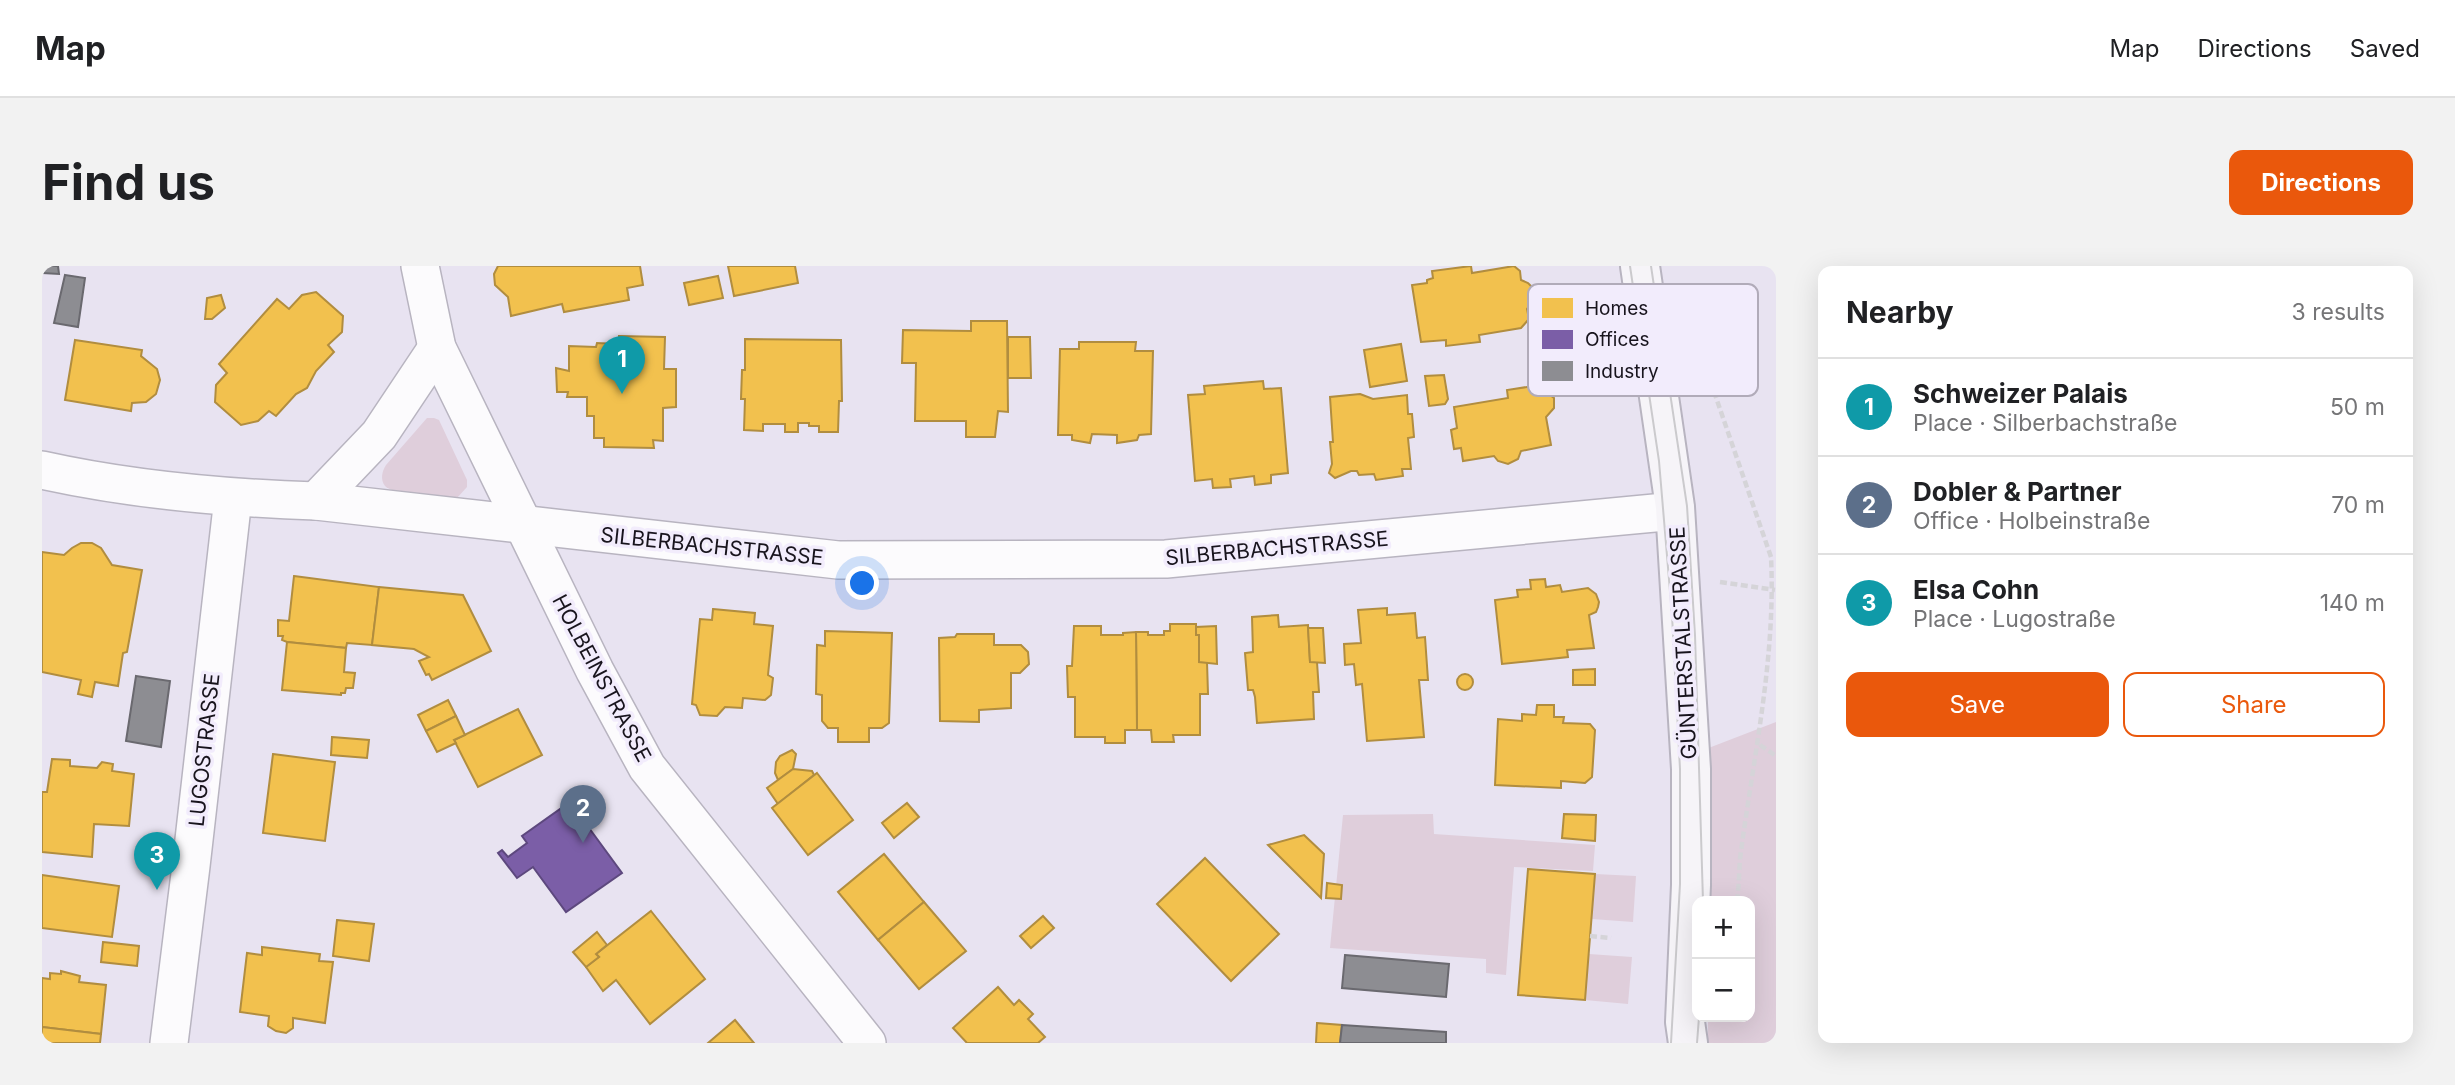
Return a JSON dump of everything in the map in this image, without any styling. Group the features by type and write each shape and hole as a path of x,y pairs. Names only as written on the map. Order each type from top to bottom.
{"main road":[{"name":"GÜNTERSTALSTRASSE","path":"1640,266 1643,284"},
{"name":"GÜNTERSTALSTRASSE","path":"1659,396 1675,507 1691,769 1691,885 1684,1036"}],"street":[{"name":"HOLBEINSTRASSE","path":"420,266 437,348 595,671 647,767 867,1043"},
{"path":"316,501 379,435 437,348"},
{"name":"SILBERBACHSTRASSE","path":"42,470 233,498 316,501 838,560 1166,559 1665,512 1675,507"},
{"name":"LUGOSTRASSE","path":"169,1043 233,498"}],"path":[{"path":"1716,396 1771,557 1775,590 1773,663 1740,860 1737,896"},
{"path":"1720,582 1775,590"},
{"path":"1760,745 1776,756"},
{"path":"1590,936 1611,938"}],"shaded area":[{"path":"427,418 439,420 467,480 467,487 457,498 408,494 383,484 382,476 386,465"},
{"path":"1776,722 1776,1043 1708,1043 1708,1022 1755,1022 1755,896 1707,896 1706,749"},
{"path":"1433,814 1434,834 1595,845 1593,871 1514,867 1506,975 1486,973 1486,959 1330,948 1343,815"},
{"path":"1595,874 1636,876 1633,922 1592,919"},
{"path":"1589,954 1632,957 1628,1004 1585,1000"}],"building: Homes":[{"path":"498,266 640,266 643,285 627,288 629,300 564,312 562,304 511,316 508,297 495,285 494,274"},
{"path":"728,266 795,266 798,283 734,296"},
{"path":"1471,266 1472,273 1514,266 1520,271 1521,280 1529,284 1528,320 1521,328 1479,335 1480,342 1446,346 1446,340 1421,342 1412,285 1427,283 1427,280 1433,278 1432,271"},
{"path":"718,276 723,298 689,305 684,283"},
{"path":"316,292 343,316 342,332 328,345 334,352 316,371 307,388 296,394 276,416 269,411 258,421 241,425 215,402 216,385 227,373 219,364 277,299 289,309 302,295"},
{"path":"221,295 225,308 212,319 205,319 207,298"},
{"path":"971,321 1007,321 1008,412 998,411 995,437 966,437 966,421 915,421 916,363 902,363 903,330 971,331"},
{"path":"619,336 665,337 664,369 676,369 676,407 663,408 663,441 653,440 654,448 604,447 604,438 594,438 594,416 587,416 587,397 567,397 568,392 557,392 556,368 569,371 569,346 619,344"},
{"path":"1008,337 1030,337 1031,378 1008,378"},
{"path":"745,339 841,340 842,401 839,401 838,432 819,432 819,426 809,426 809,423 798,423 798,432 785,432 785,424 763,424 763,431 744,430 745,399 741,399"},
{"path":"75,340 142,350 141,356 157,369 160,380 156,394 146,402 132,403 131,411 65,400"},
{"path":"1079,342 1136,342 1135,351 1153,351 1151,434 1139,435 1137,440 1117,443 1117,435 1092,434 1090,443 1072,440 1072,435 1058,435 1060,349 1079,349"},
{"path":"1401,344 1407,381 1370,387 1364,350"},
{"path":"1444,375 1448,399 1445,404 1429,406 1425,376"},
{"path":"1263,381 1264,389 1281,388 1288,473 1271,475 1271,483 1255,485 1254,476 1230,479 1231,487 1213,488 1212,479 1195,481 1188,395 1205,394 1204,386"},
{"path":"1528,387 1528,396 1554,398 1554,408 1546,417 1551,445 1521,451 1518,459 1508,464 1498,461 1494,456 1463,461 1461,448 1454,449 1451,430 1457,428 1454,407 1508,398 1507,390"},
{"path":"1360,394 1373,399 1407,395 1408,414 1412,414 1414,437 1408,438 1411,469 1402,469 1403,476 1376,480 1374,474 1359,475 1357,471 1335,478 1329,473 1332,464 1330,442 1333,442 1330,397"},
{"path":"81,543 92,543 101,548 112,565 142,570 118,686 95,682 92,697 78,694 81,680 42,672 42,552 64,555"},
{"path":"294,576 379,587 372,645 347,643 346,648 282,640 283,636 278,636 278,620 289,621"},
{"path":"1545,579 1546,587 1560,585 1562,592 1588,588 1596,594 1598,607 1596,612 1589,615 1594,648 1567,650 1568,657 1502,664 1495,600 1518,597 1517,590 1531,589 1530,580"},
{"path":"379,587 463,595 491,651 432,680 429,674 426,675 419,661 429,657 414,649 372,645"},
{"path":"1387,608 1387,615 1415,613 1417,638 1425,637 1428,680 1419,680 1424,737 1367,741 1362,684 1356,685 1354,664 1345,665 1344,644 1361,643 1358,610"},
{"path":"713,609 755,613 754,624 773,626 768,675 773,678 771,695 765,700 743,698 742,708 725,707 717,716 700,715 696,705 692,704 700,619 712,620"},
{"path":"1278,615 1279,627 1308,625 1310,662 1317,662 1319,692 1313,692 1314,719 1257,723 1255,697 1253,690 1248,690 1245,653 1253,652 1252,617"},
{"path":"1170,624 1196,624 1196,635 1199,635 1199,662 1207,662 1208,694 1200,694 1200,735 1173,735 1174,742 1152,742 1151,730 1137,730 1136,632 1164,635 1164,631 1170,631"},
{"path":"1074,626 1101,626 1101,635 1136,632 1137,730 1125,730 1125,743 1105,743 1105,737 1075,737 1075,697 1068,697 1067,666 1072,666"},
{"path":"1216,626 1217,664 1199,662 1199,635 1196,635 1196,627"},
{"path":"1308,628 1323,628 1325,663 1310,662"},
{"path":"825,631 892,633 889,723 882,728 869,728 869,742 838,742 838,728 828,728 822,721 822,695 816,694 817,645 825,646"},
{"path":"957,634 994,634 994,645 1021,645 1028,652 1029,664 1020,673 1011,673 1011,708 979,710 979,722 940,721 939,638 955,637"},
{"path":"287,642 346,648 344,672 355,673 353,688 346,688 341,695 282,690"},
{"path":"1595,669 1595,685 1573,685 1573,670"},
{"path":"1465,674 1471,676 1471,688 1465,690 1459,688 1457,682 1459,676"},
{"path":"448,700 456,716 426,731 418,715"},
{"path":"1537,705 1554,705 1554,717 1564,717 1563,723 1590,724 1595,730 1592,777 1585,783 1561,781 1561,788 1495,785 1498,719 1522,721 1522,714 1536,715"},
{"path":"518,709 542,755 478,787 454,740"},
{"path":"456,716 465,735 454,740 456,743 437,752 426,731"},
{"path":"332,737 369,740 367,758 331,755"},
{"path":"792,750 796,754 793,769 778,780 775,773 776,762 780,756"},
{"path":"273,754 335,762 325,841 263,833"},
{"path":"52,759 70,760 70,766 97,768 102,762 113,764 112,771 134,774 129,826 94,824 92,857 42,852 42,792 47,792"},
{"path":"793,769 812,771 814,775 778,804 767,788"},
{"path":"817,773 853,820 808,855 772,808"},
{"path":"907,803 919,817 894,838 882,823"},
{"path":"1564,814 1596,815 1595,841 1562,838"},
{"path":"1304,835 1324,854 1321,898 1268,845"},
{"path":"884,854 924,902 878,940 838,892"},
{"path":"1205,858 1279,934 1231,981 1157,904"},
{"path":"1528,869 1595,874 1585,1000 1518,995"},
{"path":"42,875 119,886 112,937 42,928"},
{"path":"1327,883 1342,885 1341,899 1326,898"},
{"path":"924,902 966,951 919,989 878,940"},
{"path":"651,911 705,979 650,1024 616,980 603,991 586,967 599,957 596,954"},
{"path":"1043,916 1054,928 1031,948 1020,936"},
{"path":"337,920 374,924 369,961 333,956"},
{"path":"597,932 607,945 596,954 599,957 586,967 573,952"},
{"path":"103,942 139,946 137,966 101,962"},
{"path":"262,947 320,954 319,961 333,962 325,1023 293,1018 293,1028 286,1033 268,1026 269,1016 240,1012 247,953 262,955"},
{"path":"61,971 80,976 79,982 106,985 101,1034 42,1027 42,978 50,979 50,973 61,974"},
{"path":"998,987 1014,1005 1019,1000 1033,1014 1028,1019 1045,1037 1038,1043 967,1043 953,1028"},
{"path":"735,1020 754,1043 708,1043"},
{"path":"1317,1023 1342,1025 1340,1043 1316,1043"},
{"path":"42,1027 101,1034 100,1043 42,1043"}],"building: Offices":[{"path":"570,802 622,873 566,912 533,867 517,878 498,853 502,850 508,857 527,843 522,836"}],"building: Industry":[{"path":"42,266 58,266 59,274 42,273"},
{"path":"65,275 85,278 78,327 54,323"},
{"path":"136,676 170,681 161,747 126,741"},
{"path":"1345,955 1449,964 1446,997 1342,988"},
{"path":"1342,1025 1446,1032 1446,1043 1340,1043"}],"tram line":[{"path":"1630,266 1633,284"},
{"path":"1651,266 1654,284"},
{"path":"1649,396 1659,461 1672,615 1680,769 1680,884 1671,1043"},
{"path":"1670,396 1687,506 1695,635 1703,896"},
{"path":"1697,1043 1699,1022"}],"place":[{"name":"Schweizer Palais","path":"622,394"},
{"name":"Dobler & Partner","path":"583,843"},
{"name":"Elsa Cohn","path":"157,890"}]}
